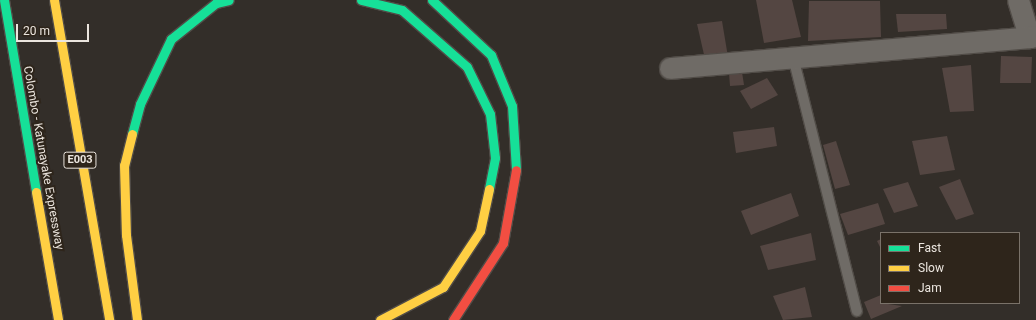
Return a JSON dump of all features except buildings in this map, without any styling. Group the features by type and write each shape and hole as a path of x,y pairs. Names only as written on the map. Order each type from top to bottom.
{"highway":[{"name":"Colombo - Katunayake Expressway","path":"4,0 58,320"},
{"name":"E003","path":"54,0 109,320"},
{"path":"137,320 126,236 124,164 140,104 171,39 216,3 229,0"},
{"path":"361,0 402,10 467,67 490,114 494,158 480,231 444,287 380,320"},
{"path":"432,0 491,55 512,106 518,160 503,243 453,320"}],"street":[{"path":"670,68 1033,37 1018,0"}],"lane":[{"path":"794,57 857,311"}],"traffic: fast":[{"path":"4,0 36,192"},
{"path":"132,134 140,104 171,39 216,3 229,0"},
{"path":"361,0 402,10 467,67 490,114 495,158 489,189"},
{"path":"432,0 491,55 512,106 516,170"}],"traffic: slow":[{"path":"54,0 109,320"},
{"path":"132,134 124,165 126,235 137,320"},
{"path":"380,320 443,287 480,231 489,189"},
{"path":"36,192 58,320"}],"traffic: jam":[{"path":"453,320 503,243 516,170"}]}
